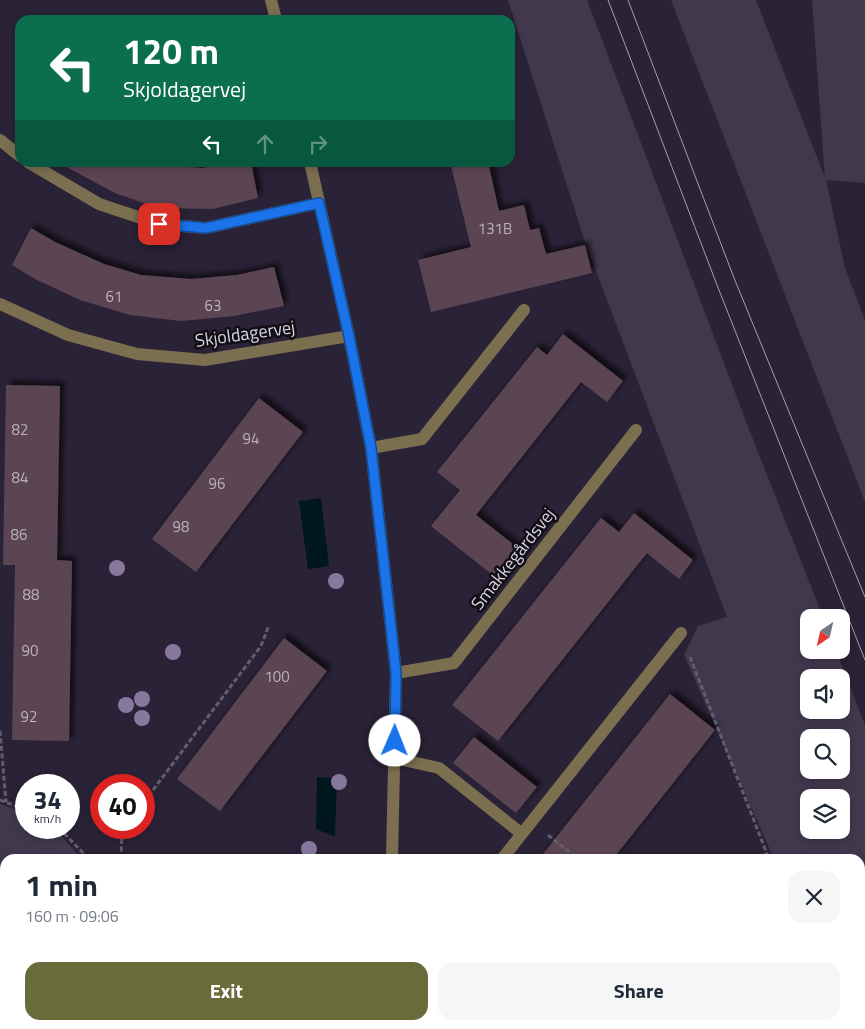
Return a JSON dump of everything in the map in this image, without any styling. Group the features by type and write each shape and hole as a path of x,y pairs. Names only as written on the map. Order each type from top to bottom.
{"street":[{"path":"271,0 275,15"},
{"path":"0,140 15,152"},
{"path":"36,167 99,204 159,224 206,228 319,203"},
{"path":"311,167 349,336 371,448 396,673 392,854"},
{"name":"Skjoldagervej","path":"1,308 68,335 137,354 196,360 349,336"},
{"path":"371,448 422,439 524,310"},
{"name":"Smakkegårdsvej","path":"396,673 454,663 636,430"},
{"path":"506,854 681,634"},
{"path":"394,758 439,768 522,834"}],"path":[{"path":"155,787 260,646 269,625"},
{"path":"681,634 767,854"},
{"path":"0,731 6,802"},
{"path":"0,800 15,806"},
{"path":"532,822 572,854"},
{"path":"70,839 84,854"},
{"path":"121,854 122,839"}],"shaded area":[{"path":"508,0 587,0 747,424 820,609 800,609 800,659 839,659 843,669 800,669 800,719 850,719 850,686 865,725 865,854 772,854 684,655 698,626 727,617 584,239 515,22 515,15 513,15"},
{"path":"671,0 756,0 825,178 812,0 865,0 865,183 826,180 845,268 865,320 865,502"},
{"path":"0,804 15,809 15,839 64,839 77,854 0,854"}],"water":[{"path":"321,498 329,566 308,569 299,501"},
{"path":"317,777 337,778 335,837 316,829"}],"building":[{"path":"66,167 252,167 258,198 213,209 158,208 115,193"},
{"path":"451,167 489,167 499,211 524,205 530,230 539,228 546,254 585,245 592,273 431,312 418,260 471,247"},
{"path":"31,228 55,242 104,264 141,275 191,279 237,275 274,267 284,306 234,316 181,321 130,315 80,300 35,279 12,265"},
{"path":"563,334 623,381 607,402 581,382 476,515 518,548 495,577 431,526 460,490 437,472 537,347 547,355"},
{"path":"6,385 60,386 57,560 72,561 69,741 12,740 15,565 3,565"},
{"path":"259,398 303,432 196,572 152,539"},
{"path":"634,513 693,560 679,579 647,553 498,741 452,705 601,518 619,532"},
{"path":"284,638 327,671 220,811 177,779"},
{"path":"670,694 715,730 617,854 543,854"},
{"path":"474,737 537,787 516,813 453,763"}],"tram line":[{"path":"608,0 717,285 865,660"},
{"path":"628,0 734,278 865,597"}],"route":[{"path":"159,224 206,228 319,203 349,336 371,448 396,673 395,741"}]}
